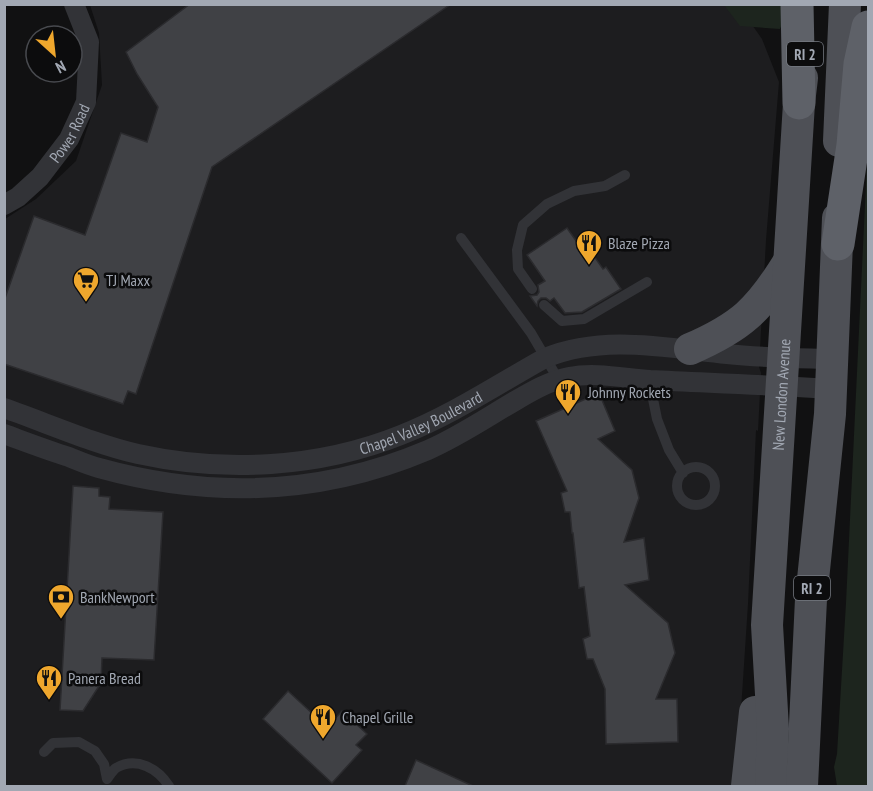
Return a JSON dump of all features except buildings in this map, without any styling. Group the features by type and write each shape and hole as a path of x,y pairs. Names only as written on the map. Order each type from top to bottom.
{"highway":[{"path":"797,4 799,103"},
{"path":"838,244 853,145 860,64 868,27"}],"main road":[{"name":"New London Avenue","path":"771,786 773,729 767,625 799,103 812,4"},
{"name":"RI 2","path":"802,786 811,599 830,414 838,244 838,145 845,4"},
{"path":"690,349 727,332 748,316 761,303 789,262"},
{"path":"747,786 767,625"}],"street":[{"name":"Power Road","path":"4,205 40,177 69,139 86,102 89,42 74,4"},
{"name":"Chapel Valley Boulevard","path":"4,408 138,454 169,460 245,465 304,461 364,448 401,435 437,419 545,358 569,349 618,344 690,349 728,355 783,372 832,374"},
{"name":"Chapel Valley Boulevard","path":"4,434 96,467 160,483 236,489 298,485 370,470 429,449 535,390 558,379 571,376 598,375 649,380 783,372 832,374"}],"lane":[{"path":"532,290 518,269 517,250 523,225 547,204 574,191 605,186 625,175"},
{"path":"461,238 531,333 558,379"},
{"path":"544,305 562,321 584,319 647,282"},
{"path":"649,380 657,419 669,450 683,473"},
{"path":"44,752 53,743 79,742 95,752 104,764 107,779 115,768 132,763 148,765 169,786"}],"shaded area":[{"path":"90,5 738,5 762,39 779,82 766,240 758,431 756,430 736,786 5,786 5,219 36,199 76,161 102,85 99,33"},
{"path":"724,5 783,5 782,24 780,29 740,26"},
{"path":"868,142 868,786 837,786 834,767 837,754 846,603"}],"place":[{"name":"Blaze Pizza","path":"589,266"},
{"name":"TJ Maxx","path":"86,303"},
{"name":"Johnny Rockets","path":"568,415"},
{"name":"BankNewport","path":"61,620"},
{"name":"Panera Bread","path":"49,701"},
{"name":"Chapel Grille","path":"323,740"}]}
